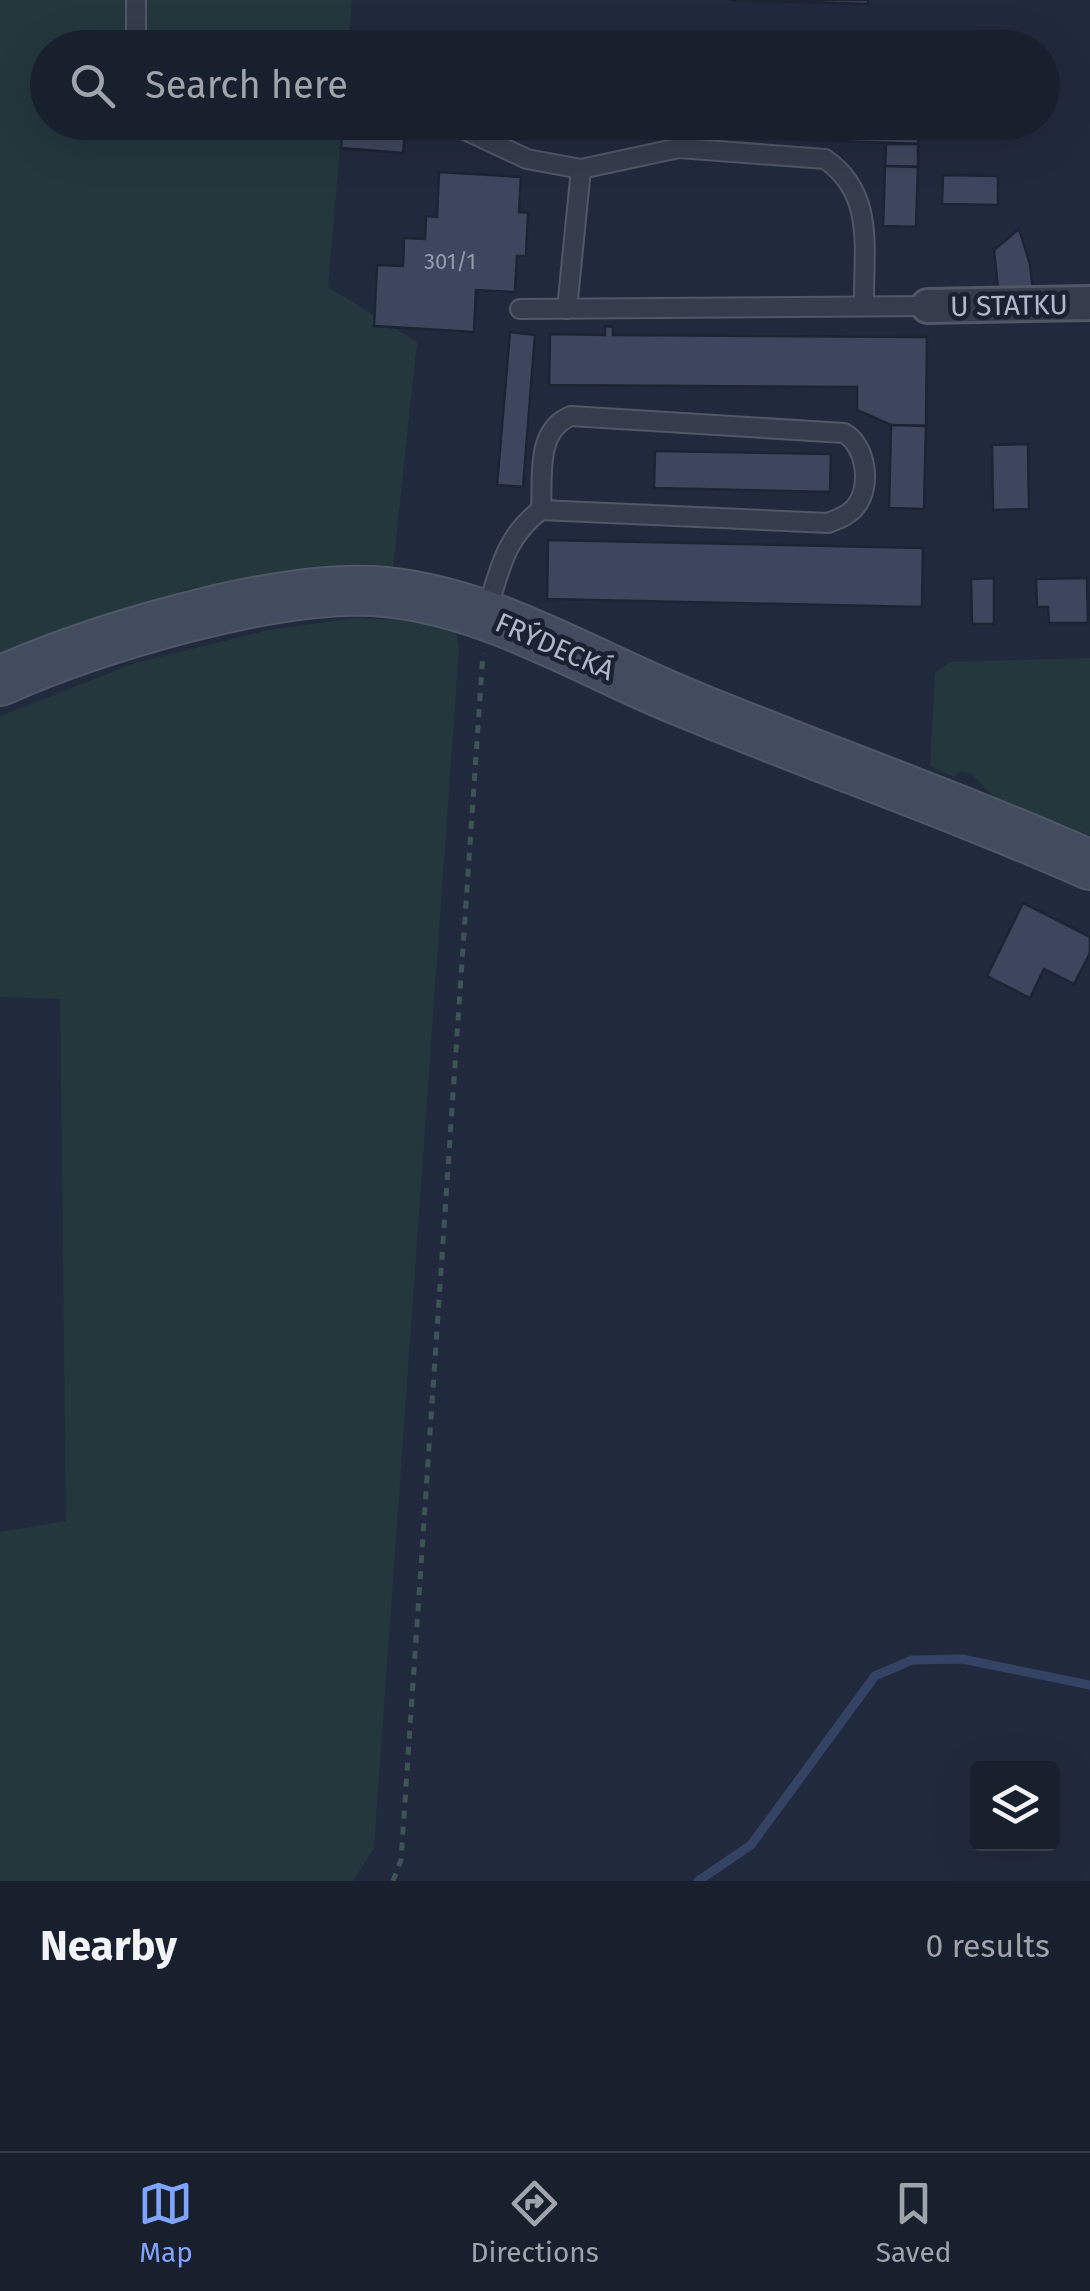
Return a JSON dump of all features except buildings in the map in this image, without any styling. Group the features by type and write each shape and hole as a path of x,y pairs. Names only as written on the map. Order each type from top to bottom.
{"street":[{"name":"U STATKU","path":"928,306 1090,304"},
{"name":"FRÝDECKÁ","path":"0,681 128,636 308,592 413,595 486,615 681,702 1090,865"}],"lane":[{"path":"136,0 136,30"},
{"path":"486,140 527,159 581,169 678,148 826,159 846,173 862,205 864,306"},
{"path":"567,309 581,169"},
{"path":"520,309 928,306"},
{"path":"486,615 510,540 520,525 542,510 828,523 856,507 864,489 862,453 855,440 844,433 571,416 559,421 546,441 542,510"}],"path":[{"path":"393,1881 403,1840 486,615"}],"shaded area":[{"path":"0,0 352,0 349,30 30,30 30,140 341,140 328,287 417,342 393,568 356,567 190,588 0,660"},
{"path":"355,618 398,620 456,630 459,650 374,1848 353,1881 0,1881 0,1532 66,1521 60,999 0,997 0,716 135,663 268,630"},
{"path":"1090,658 1090,835 994,797 973,775 961,771 954,777 930,766 935,673 950,662"}],"waterway":[{"path":"698,1881 751,1845 875,1676 912,1660 962,1659 1090,1685"}]}
